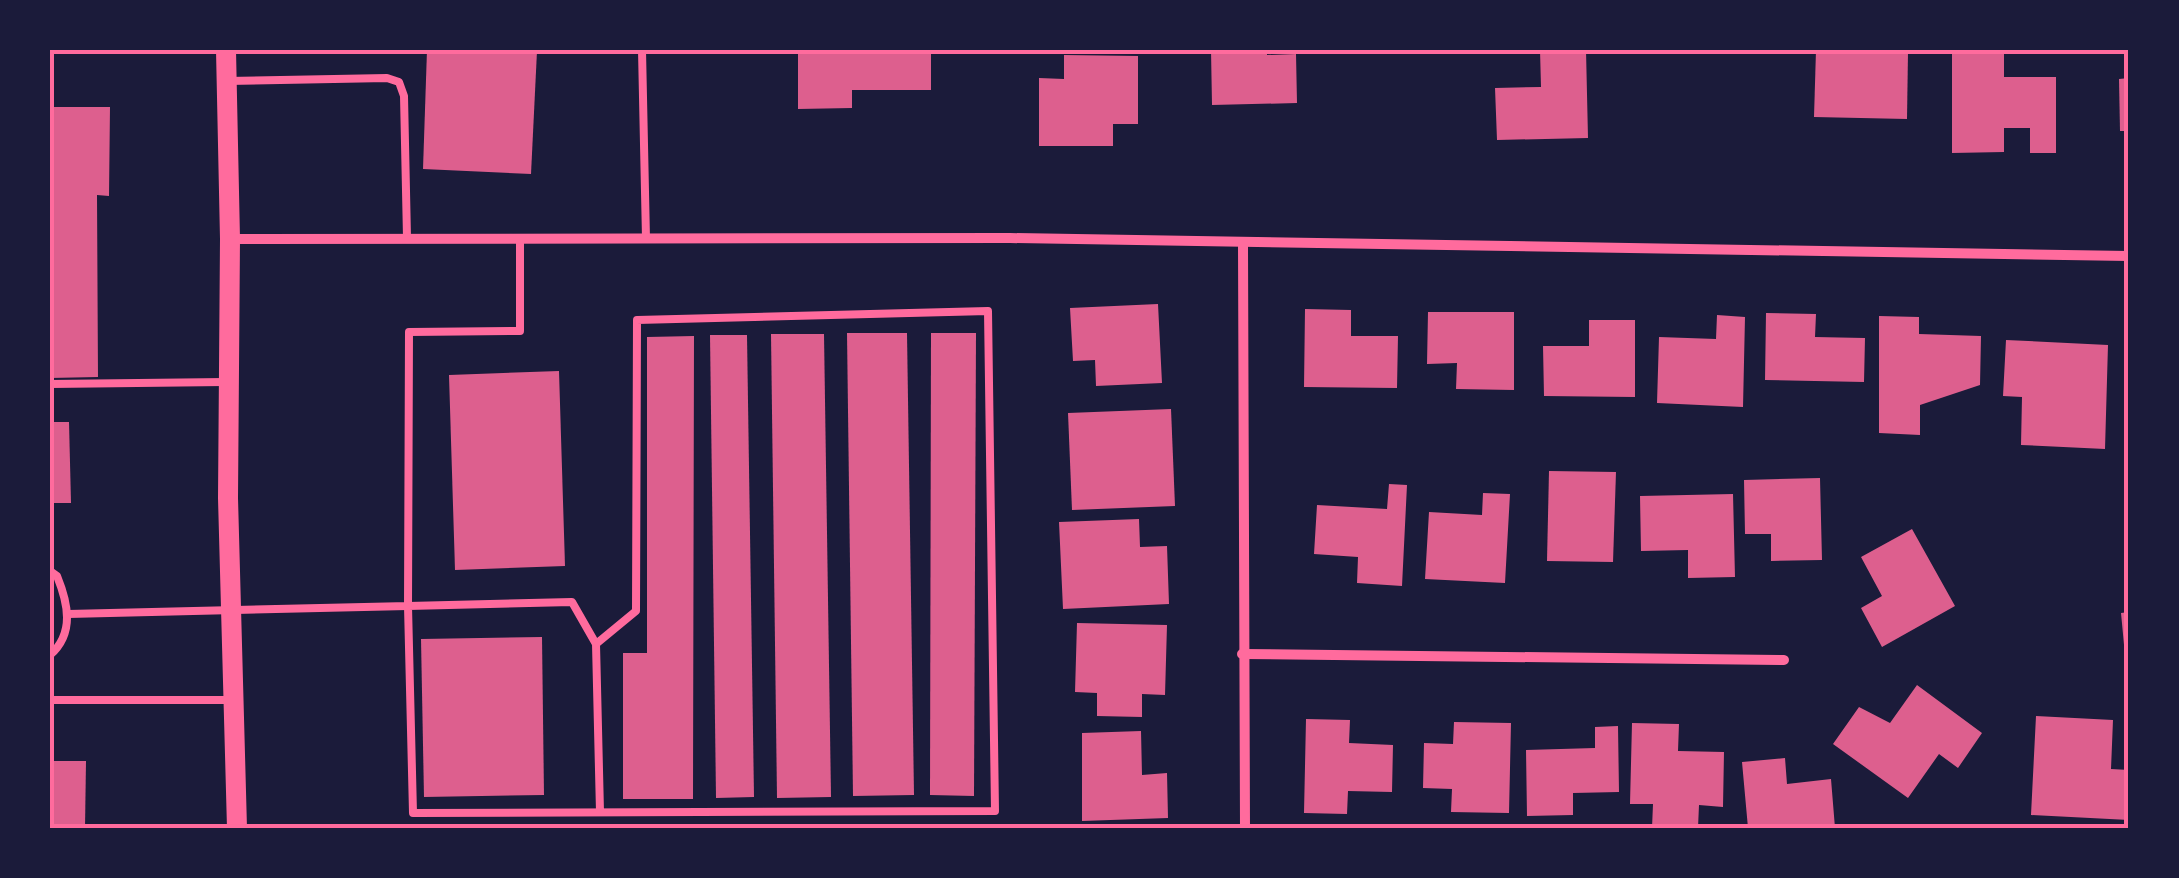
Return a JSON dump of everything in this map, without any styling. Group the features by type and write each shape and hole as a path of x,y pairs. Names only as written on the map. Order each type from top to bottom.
{"main road":[{"path":"226,50 237,828"}],"street":[{"path":"230,239 1010,238 2129,256"},
{"path":"1243,244 1245,828"},
{"path":"1242,654 1784,660"}],"lane":[{"path":"642,50 646,239"},
{"path":"227,80 387,78 399,82 404,96 407,238"},
{"path":"520,239 520,330 409,332 412,813 995,811 988,311 637,320 636,611 596,644"},
{"path":"50,384 230,382"},
{"path":"50,572 57,576 68,614 66,634 50,654"},
{"path":"68,614 572,602 596,644 600,812"},
{"path":"50,700 234,700"}],"building":[{"path":"427,50 537,51 531,174 423,169"},
{"path":"798,50 931,50 931,90 852,90 852,108 798,109"},
{"path":"1211,50 1296,54 1297,103 1212,105"},
{"path":"1540,50 1586,50 1588,138 1497,140 1495,88 1541,87"},
{"path":"1816,50 1908,52 1907,119 1814,117"},
{"path":"1952,52 2004,52 2004,77 2056,77 2056,153 2030,153 2030,128 2004,128 2004,152 1952,153"},
{"path":"1064,55 1138,56 1138,124 1113,124 1113,146 1039,146 1039,78 1064,79"},
{"path":"2129,78 2129,131 2120,131 2119,79"},
{"path":"50,107 110,107 109,196 97,195 98,377 50,378"},
{"path":"1158,304 1162,383 1096,386 1095,360 1073,361 1070,308"},
{"path":"1305,309 1351,310 1351,336 1398,336 1397,388 1304,387"},
{"path":"1428,312 1514,312 1514,390 1456,389 1457,363 1427,364"},
{"path":"1766,313 1816,314 1815,337 1865,338 1864,382 1765,380"},
{"path":"1717,315 1745,317 1743,407 1657,403 1659,337 1716,339"},
{"path":"1879,316 1919,317 1919,334 1981,336 1980,385 1920,405 1920,435 1879,433"},
{"path":"1589,320 1635,320 1635,397 1544,396 1543,346 1589,346"},
{"path":"847,333 907,333 914,795 853,796"},
{"path":"931,333 976,333 974,796 930,795"},
{"path":"771,334 824,334 831,797 777,798"},
{"path":"710,335 747,335 754,797 716,798"},
{"path":"694,336 693,799 623,799 623,653 647,653 647,337"},
{"path":"2006,340 2108,345 2105,449 2021,445 2022,397 2003,396"},
{"path":"559,371 565,566 455,570 449,375"},
{"path":"1171,409 1175,506 1072,510 1068,413"},
{"path":"50,422 69,422 71,503 50,503"},
{"path":"1549,471 1616,472 1613,562 1547,561"},
{"path":"1820,478 1822,560 1771,561 1771,534 1745,534 1744,480"},
{"path":"1389,484 1407,485 1402,586 1357,583 1358,557 1314,554 1317,505 1387,509"},
{"path":"1483,493 1510,494 1505,583 1425,579 1429,512 1482,515"},
{"path":"1733,494 1735,577 1688,578 1688,550 1641,551 1640,496"},
{"path":"1139,519 1140,547 1167,546 1169,604 1063,609 1059,522"},
{"path":"1912,529 1955,606 1882,647 1861,608 1882,596 1861,557"},
{"path":"2129,612 2129,666 2126,666 2121,613"},
{"path":"1077,623 1167,625 1165,695 1142,694 1142,717 1097,716 1097,693 1075,692"},
{"path":"542,637 544,795 424,797 421,639"},
{"path":"1917,685 1982,733 1958,768 1939,754 1908,798 1833,744 1859,707 1890,723"},
{"path":"2036,716 2113,720 2111,769 2129,770 2129,820 2031,815"},
{"path":"1306,719 1350,720 1349,743 1393,745 1392,792 1348,791 1347,814 1304,813"},
{"path":"1454,722 1511,723 1509,813 1451,812 1452,789 1423,788 1424,743 1453,744"},
{"path":"1632,723 1679,724 1678,751 1724,752 1723,807 1699,805 1698,828 1652,828 1653,804 1630,804"},
{"path":"1618,726 1619,792 1573,793 1573,815 1527,816 1526,750 1595,748 1595,727"},
{"path":"1141,731 1142,775 1167,773 1168,818 1082,821 1082,733"},
{"path":"1785,758 1787,784 1831,779 1835,828 1748,828 1742,762"},
{"path":"50,761 86,761 85,828 50,828"}]}
